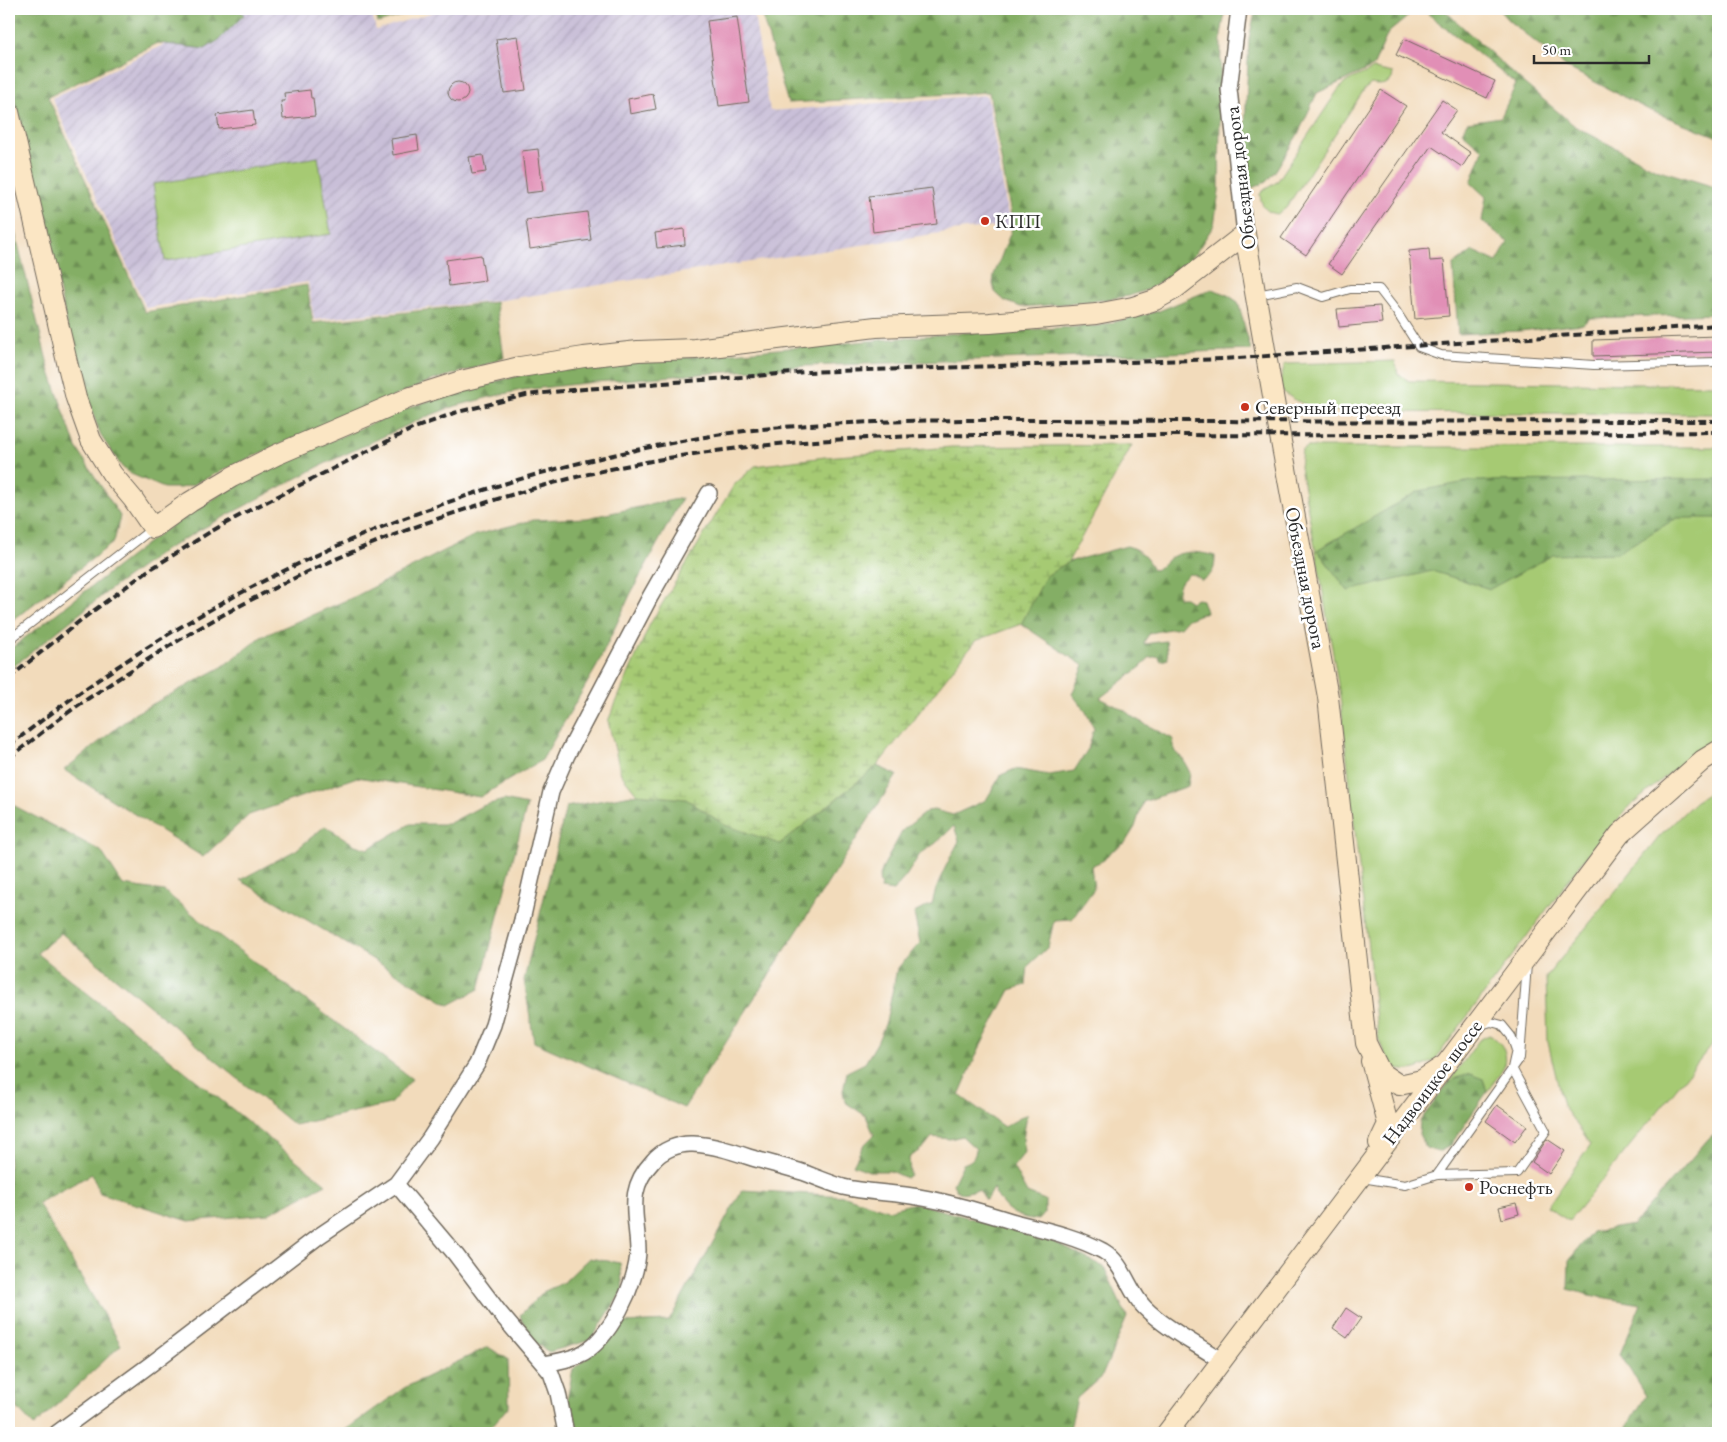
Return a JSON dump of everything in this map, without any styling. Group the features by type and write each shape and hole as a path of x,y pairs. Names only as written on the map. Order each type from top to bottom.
{"street":[{"name":"Объездная дорога","path":"1239,9 1229,89 1245,234 1328,697 1366,1043 1381,1073 1399,1085 1422,1080 1445,1065"},
{"path":"9,112 76,398 91,440 112,474 133,499 153,528 190,502 232,477 267,460 412,397 461,380 520,367 584,357 695,349 876,327 990,323 1096,314 1133,307 1154,300 1173,290 1245,234"},
{"path":"57,1433 319,1236 396,1184 430,1138 476,1064 493,1025 522,920 551,792 567,755 650,597 709,493"},
{"name":"Надвоицкое шоссе","path":"1167,1433 1620,834 1703,760 1718,751"},
{"path":"1360,1178 1388,1124 1366,1043"},
{"path":"544,1364 581,1355 608,1328 620,1310 635,1268 638,1251 634,1214 636,1189 643,1174 653,1160 664,1152 690,1143 723,1148 843,1186 905,1195 958,1206 1047,1230 1100,1250 1112,1258 1120,1268 1132,1292 1144,1308 1222,1361"},
{"path":"396,1184 456,1255 499,1312 551,1373 558,1393 566,1433"}],"lane":[{"path":"1256,296 1297,287 1323,297 1350,289 1379,288 1419,346 1441,355 1594,365 1718,362"},
{"path":"9,640 153,528"},
{"path":"1438,1175 1520,1058 1528,955"},
{"path":"1360,1178 1405,1185 1438,1175 1516,1173 1546,1131 1512,1068 1516,1050 1511,1036 1502,1025 1491,1022 1474,1027"}],"shaded area":[{"path":"226,9 371,9 376,30 443,9 753,9 770,111 987,95 1010,226 966,229 502,300 314,320 308,282 146,308 52,98 228,14"}],"green space":[{"path":"9,9 240,9 244,15 219,40 205,49 158,43 48,97 145,312 307,285 313,323 496,302 504,358 430,381 258,454 192,485 180,488 164,488 131,474 122,467 101,436 88,400 66,322 46,226 9,76"},
{"path":"375,9 424,9 378,23"},
{"path":"760,9 1226,9 1221,34 1219,191 1214,225 1195,254 1170,277 1149,289 1129,296 1087,302 1021,307 1005,301 995,292 993,284 994,275 1013,226 989,92 788,103"},
{"path":"1256,9 1417,9 1388,33 1373,67 1317,93 1298,134 1276,170 1266,182 1252,188 1246,173 1244,150 1249,38"},
{"path":"1422,9 1443,9 1520,80 1576,127 1656,169 1718,188 1718,314 1590,318 1583,324 1520,331 1458,334 1453,265 1473,251 1497,262 1508,242 1482,221 1486,197 1471,183 1483,150 1462,132 1467,122 1501,117 1516,84"},
{"path":"1498,9 1718,9 1718,137 1651,111 1568,68 1509,21"},
{"path":"1374,69 1393,73 1392,79 1388,83 1371,84 1364,90 1286,208 1278,214 1267,210 1263,205 1260,194 1277,182 1338,90 1345,82"},
{"path":"318,157 331,234 165,261 153,184"},
{"path":"9,208 49,369 76,447 120,516 114,542 9,623"},
{"path":"1212,289 1226,294 1238,302 1251,350 806,366 595,382 522,390 452,407 423,418 320,466 165,550 108,591 9,670 9,650 162,532 240,482 325,443 416,405 479,385 519,376 597,365 959,333 1098,326 1159,311"},
{"path":"1395,361 1398,374 1409,381 1718,385 1718,414 1344,412 1303,404 1281,390 1280,381 1285,364"},
{"path":"1132,445 1068,562 1046,576 1021,624 975,641 877,766 780,844 725,825 686,799 637,794 621,774 608,721 650,624 734,485 755,466 825,457 952,447"},
{"path":"1308,447 1718,447 1718,740 1696,758 1671,772 1627,809 1591,850 1434,1061 1413,1070 1398,1068 1392,1064 1382,1049 1378,1037 1340,696 1300,467 1302,450"},
{"path":"1718,479 1718,518 1677,518 1617,553 1553,555 1490,589 1432,571 1348,591 1317,550 1419,491 1471,481"},
{"path":"682,498 631,593 597,666 542,760 480,797 357,777 249,815 203,857 64,770 134,714 222,667 261,637 356,596 475,535 533,520 587,518"},
{"path":"1127,546 1143,555 1153,570 1180,554 1198,553 1215,556 1215,565 1209,576 1202,580 1195,575 1189,574 1181,582 1178,590 1178,598 1185,598 1191,602 1197,599 1202,600 1206,612 1186,620 1180,627 1150,633 1145,640 1144,644 1166,641 1168,659 1161,661 1158,656 1149,658 1142,666 1100,698 1173,739 1175,752 1183,759 1190,773 1188,786 1143,802 1135,827 1125,843 1110,852 1104,860 1091,866 1094,889 1072,919 1054,920 1048,947 1028,966 1026,985 1010,990 979,1049 959,1095 1004,1127 1027,1114 1023,1139 1025,1152 1013,1167 1027,1193 1045,1200 1045,1213 1039,1220 1031,1219 1011,1212 1001,1202 993,1188 986,1200 979,1190 961,1193 956,1190 953,1184 963,1164 973,1159 976,1149 962,1136 950,1139 932,1137 924,1147 909,1158 910,1175 906,1178 890,1171 869,1171 853,1165 863,1146 874,1135 866,1116 845,1102 843,1091 847,1072 865,1063 877,1043 886,1022 897,969 920,943 914,913 932,904 940,879 959,841 954,826 936,843 920,854 906,876 893,891 881,889 879,878 884,865 903,830 927,811 934,810 953,815 986,800 1001,775 1015,769 1049,775 1074,771 1088,749 1094,729 1086,712 1072,694 1084,666 1021,624 1046,576 1068,562"},
{"path":"877,766 897,775 684,1108 534,1042 524,980 566,807 637,794 686,799 725,825 780,844"},
{"path":"1718,787 1718,1037 1569,1221 1547,1207 1591,1144 1563,1106 1548,1042 1546,977 1660,836 1695,802"},
{"path":"504,800 527,805 479,989 449,1005 240,880 296,850 325,826 355,845 368,849 410,824 448,824 482,806"},
{"path":"9,803 101,851 123,885 164,891 217,934 412,1079 390,1104 294,1125 61,933 37,953 326,1184 268,1214 189,1221 100,1193 92,1174 38,1203 121,1345 34,1426 18,1409 9,1356"},
{"path":"1489,1035 1502,1046 1506,1059 1502,1071 1487,1092 1483,1079 1456,1078 1446,1086 1479,1040"},
{"path":"1470,1074 1483,1079 1487,1092 1450,1146 1438,1152 1426,1148 1419,1134 1420,1121 1446,1086 1456,1078"},
{"path":"1718,1131 1718,1433 1623,1433 1646,1396 1620,1354 1641,1304 1589,1295 1568,1289 1569,1260 1592,1232 1633,1225 1709,1138"},
{"path":"742,1190 845,1196 888,1210 915,1203 1050,1240 1104,1267 1127,1317 1102,1376 1077,1398 1069,1433 577,1433 567,1400 573,1369 596,1350 621,1323 669,1321"},
{"path":"589,1258 620,1263 623,1290 591,1340 549,1352 531,1340 520,1315 543,1292 564,1282"},
{"path":"488,1347 508,1359 509,1406 491,1427 492,1433 341,1433 404,1388"}],"building":[{"path":"737,17 749,102 719,106 707,21"},
{"path":"518,36 526,90 504,93 496,39"},
{"path":"1404,39 1495,81 1487,98 1396,55"},
{"path":"454,82 462,82 468,88 468,96 462,102 454,102 448,96 448,88"},
{"path":"310,90 315,116 283,119 281,101 285,101 284,93"},
{"path":"1381,90 1406,106 1306,255 1281,238"},
{"path":"653,94 656,109 630,114 628,99"},
{"path":"1442,100 1457,110 1441,132 1471,153 1462,167 1431,146 1342,274 1328,264"},
{"path":"253,110 255,125 219,129 217,115"},
{"path":"417,135 419,150 393,155 391,139"},
{"path":"538,149 543,191 527,193 522,151"},
{"path":"483,155 486,172 472,174 469,157"},
{"path":"932,188 937,224 873,232 869,196"},
{"path":"587,212 591,240 530,249 526,220"},
{"path":"684,229 685,245 657,248 655,233"},
{"path":"1429,249 1430,261 1444,260 1449,316 1415,319 1409,251"},
{"path":"481,255 485,281 449,286 446,260"},
{"path":"1380,306 1382,323 1339,327 1337,309"},
{"path":"1718,336 1718,352 1593,356 1593,340"},
{"path":"1497,1105 1527,1126 1515,1142 1486,1121"},
{"path":"1547,1139 1565,1151 1549,1174 1532,1162"},
{"path":"1516,1203 1519,1214 1502,1219 1499,1207"},
{"path":"1346,1308 1361,1318 1347,1338 1333,1328"}],"railway":[{"path":"9,678 81,620 146,572 248,511 412,429 454,413 526,395 806,372 1224,359 1718,325"},
{"path":"9,746 87,687 168,635 251,587 337,546 425,510 516,480 609,456 705,437 790,426 917,421 1718,421"},
{"path":"9,758 84,701 163,650 232,610 310,571 391,536 473,507 557,482 633,464 709,452 786,443 863,438 1017,435 1377,435 1718,432"}],"place":[{"name":"КПП","path":"985,221"},
{"name":"Северный переезд","path":"1245,407"},
{"name":"Роснефть","path":"1469,1187"}]}
